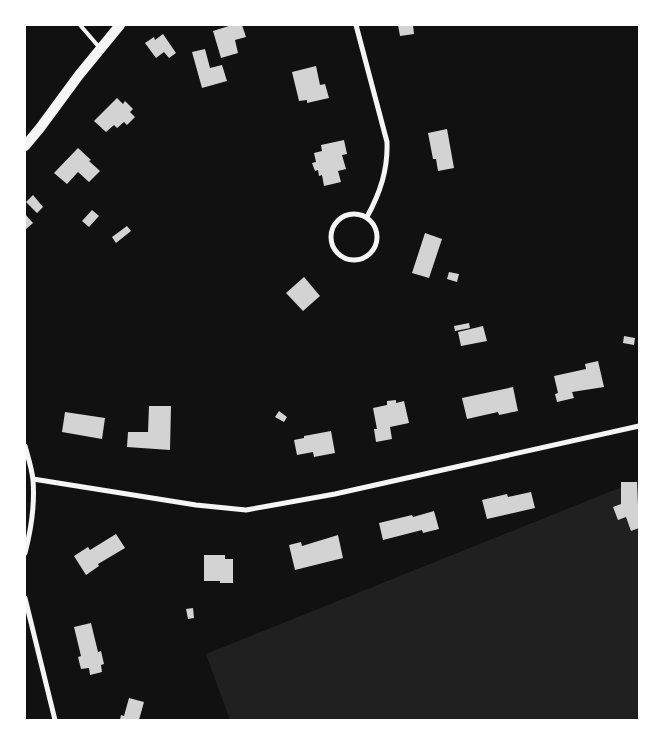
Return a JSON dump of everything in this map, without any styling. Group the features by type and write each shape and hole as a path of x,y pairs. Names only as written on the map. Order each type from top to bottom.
{"main road":[{"path":"25,146 120,25"}],"street":[{"path":"356,25 387,142 384,179 367,217"},
{"path":"354,213 367,217 372,222 377,234 375,247 360,259 353,260 341,256 336,251 331,239 333,226 348,214 354,213"},
{"path":"33,479 196,505 246,510 335,494 639,426"},
{"path":"25,446 33,479 30,531 25,553"},
{"path":"25,598 55,720"}],"lane":[{"path":"80,25 100,49"}],"shaded area":[{"path":"639,480 639,720 230,720 206,654"}],"building":[{"path":"232,25 242,25 246,37 235,40 238,53 221,58 213,31"},
{"path":"398,25 413,25 414,34 400,36"},
{"path":"163,34 176,53 169,58 164,52 156,58 145,43 154,37 155,40"},
{"path":"205,49 210,68 222,65 227,81 202,88 192,52"},
{"path":"316,66 320,85 325,84 329,98 307,103 307,100 299,101 292,72"},
{"path":"117,98 123,104 125,101 133,109 130,112 135,117 127,125 124,122 117,128 114,125 106,132 94,121"},
{"path":"447,129 454,168 438,171 436,159 433,159 428,133"},
{"path":"344,140 347,154 342,155 346,169 338,171 341,182 324,186 322,175 319,176 318,170 315,171 312,163 316,162 314,153 322,151 321,145"},
{"path":"78,148 100,171 89,182 78,172 67,184 54,173"},
{"path":"33,195 43,207 37,213 26,202"},
{"path":"92,210 99,216 89,227 82,221"},
{"path":"25,214 33,223 25,230"},
{"path":"127,226 131,231 116,243 112,237"},
{"path":"425,233 442,239 429,278 412,273"},
{"path":"449,272 459,274 457,282 447,279"},
{"path":"304,277 320,296 303,311 286,293"},
{"path":"469,323 470,328 455,331 454,326"},
{"path":"483,326 487,341 461,346 458,332"},
{"path":"624,336 635,338 634,345 623,343"},
{"path":"598,361 604,387 572,392 574,398 557,402 555,394 558,393 554,376 586,369 585,364"},
{"path":"513,387 518,411 499,415 498,412 467,419 462,398"},
{"path":"396,400 396,403 404,401 409,423 390,427 392,439 376,442 374,429 377,429 373,408 387,405 387,401"},
{"path":"149,406 171,406 170,450 127,447 128,432 148,432"},
{"path":"279,411 287,417 284,422 275,417"},
{"path":"65,412 105,418 102,439 62,432"},
{"path":"331,431 335,453 314,457 313,452 297,455 294,440 304,438 304,436"},
{"path":"621,482 637,482 639,528 631,531 626,517 618,520 613,507 621,504"},
{"path":"531,492 535,508 487,519 482,500 507,494 508,497"},
{"path":"434,511 439,529 423,533 422,530 383,540 379,523"},
{"path":"116,534 125,548 98,564 99,566 86,575 74,556 88,547 90,550"},
{"path":"338,535 343,558 295,570 289,545 301,542 302,546"},
{"path":"204,555 225,555 225,559 233,559 233,583 204,581"},
{"path":"193,608 194,618 188,619 186,609"},
{"path":"91,623 98,652 101,651 104,664 101,665 102,672 90,675 89,668 81,669 78,657 81,656 74,627"},
{"path":"129,698 144,702 139,720 120,720 121,715 124,716"}]}
